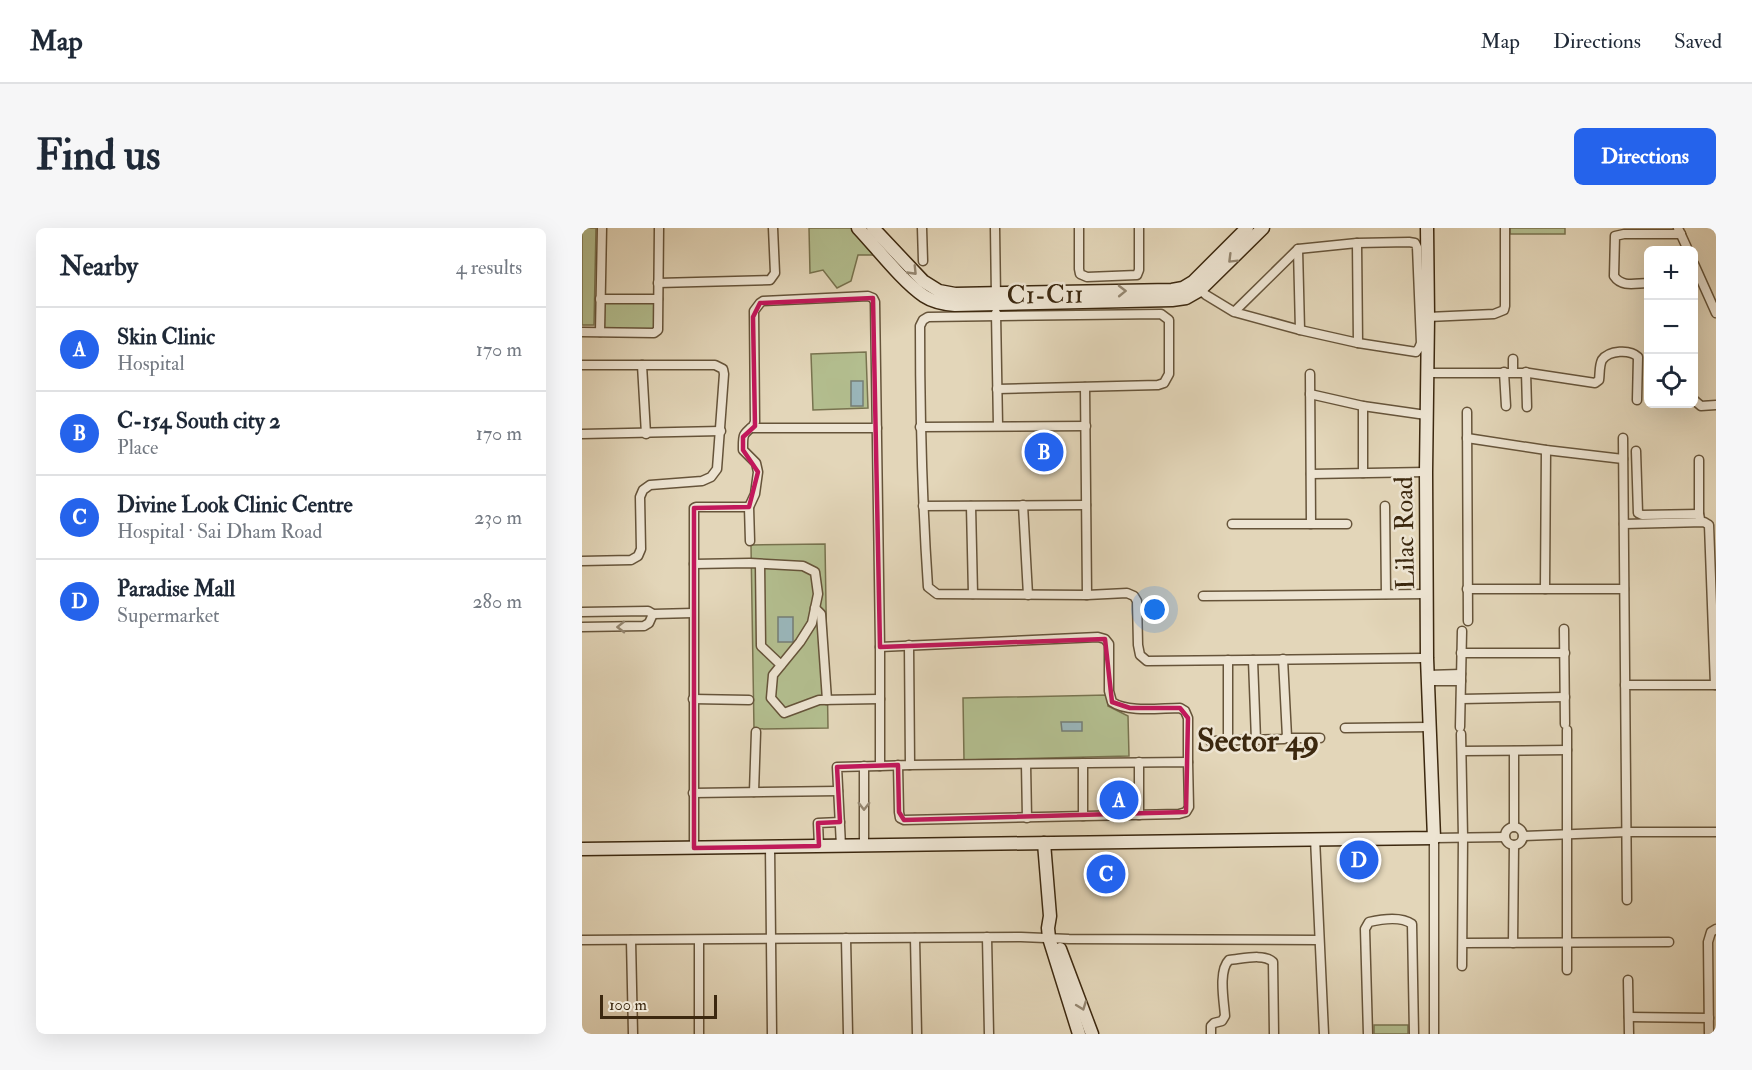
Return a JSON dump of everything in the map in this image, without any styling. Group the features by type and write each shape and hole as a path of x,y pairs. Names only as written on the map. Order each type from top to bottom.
{"street":[{"path":"600,332 602,228"},
{"path":"582,332 657,332 659,329 659,228"},
{"path":"658,283 770,280 775,273 773,228"},
{"path":"858,228 907,281 925,296 945,304 1186,298 1247,228"},
{"path":"873,228 931,287 947,293 996,301"},
{"path":"922,228 923,261"},
{"path":"995,228 998,426"},
{"path":"1079,228 1079,269 1080,274 1087,277 1137,275 1140,270 1139,228"},
{"path":"1197,286 1263,228"},
{"name":"Lilac Road","path":"1427,228 1427,594 1429,727 1434,838"},
{"path":"1428,317 1494,314 1504,310 1505,228"},
{"path":"1644,283 1620,283 1614,276 1615,236 1624,231 1679,231 1686,246"},
{"path":"1197,286 1206,295 1234,312 1358,343 1413,352 1418,350 1421,343 1418,247 1415,243 1408,242 1357,243 1298,249 1234,312"},
{"path":"1357,243 1358,343"},
{"path":"1298,249 1300,330"},
{"path":"1698,282 1716,313"},
{"path":"751,428 754,422 753,317 760,303 763,301 868,296 873,298 875,302 877,428 880,766"},
{"path":"600,299 658,299"},
{"name":"C1-C11","path":"920,427 920,326 928,317 996,301 1166,316 1170,324 1169,374 1164,383 1085,387"},
{"path":"1427,373 1526,372 1594,383 1599,380 1601,362 1609,354 1614,352 1635,354 1638,359 1637,400"},
{"path":"1506,406 1509,372 1513,359"},
{"path":"582,365 715,364 723,369 724,374 717,469 711,477 702,481 650,485 643,490 640,497 638,556 631,560 582,561"},
{"path":"642,365 646,434"},
{"path":"1526,372 1527,407"},
{"path":"1310,374 1311,524"},
{"path":"997,389 1085,387 1087,595"},
{"path":"1310,394 1363,406 1426,415"},
{"path":"1698,403 1701,406 1716,405"},
{"path":"1363,406 1363,473"},
{"path":"1467,412 1468,621"},
{"path":"1086,426 920,427 928,587 937,594 1128,593 1137,601 1138,645 1140,655 1147,661 1422,658"},
{"path":"750,541 750,507 755,494 758,472 756,463 742,450 745,431 751,428 877,428"},
{"path":"582,434 721,431"},
{"path":"1467,438 1623,459"},
{"path":"1623,438 1628,900"},
{"path":"1545,589 1546,450"},
{"path":"1625,685 1715,685 1710,527 1700,518 1638,513 1636,451"},
{"path":"1699,460 1700,518"},
{"path":"1311,474 1426,472"},
{"path":"1023,505 1028,595"},
{"path":"923,506 1086,505"},
{"path":"971,506 974,594"},
{"path":"1385,506 1386,594"},
{"path":"694,848 694,507 750,507"},
{"path":"1624,524 1700,518"},
{"path":"1232,524 1347,524"},
{"path":"694,564 803,566 816,572 818,594 812,623 800,642 773,675 771,698 784,713 819,700 880,699"},
{"path":"760,564 760,646 781,665"},
{"path":"1467,589 1624,589"},
{"path":"1203,596 1427,594"},
{"path":"815,608 821,614 827,700"},
{"path":"582,612 693,613"},
{"path":"582,627 644,626 649,623 653,614"},
{"path":"1564,629 1567,750 1567,970"},
{"path":"1461,631 1462,966"},
{"path":"880,646 1098,637 1105,639 1109,644 1109,691 1112,702 1118,707 1180,708 1185,711 1188,718 1189,807 1186,812 1179,814 904,820 900,818 899,812 898,765"},
{"path":"909,645 910,765"},
{"path":"1461,653 1564,653"},
{"path":"1283,659 1287,735 1285,738"},
{"path":"1228,660 1228,740"},
{"path":"1253,660 1256,740"},
{"path":"1428,678 1461,678"},
{"path":"1461,699 1565,696"},
{"path":"693,699 750,700"},
{"path":"1345,728 1429,727"},
{"path":"754,792 756,732"},
{"path":"1210,741 1320,738"},
{"path":"1462,751 1567,750"},
{"path":"1514,751 1514,827"},
{"path":"1138,762 1139,815"},
{"path":"841,846 837,767 1188,762"},
{"path":"1083,763 1083,816"},
{"path":"1026,764 1027,818"},
{"path":"864,766 864,846"},
{"path":"693,793 838,791"},
{"path":"819,846 818,823 840,822"},
{"path":"1505,837 1514,845 1521,842 1523,836 1519,829 1514,827"},
{"path":"1505,837 1508,830 1514,827"},
{"path":"1523,836 1716,831"},
{"path":"582,849 1505,837"},
{"path":"1315,838 1324,1034"},
{"path":"1434,838 1434,1034"},
{"path":"1044,843 1054,938 1066,998 1079,1034"},
{"path":"1513,943 1514,845"},
{"path":"770,847 772,1034"},
{"path":"1368,1034 1365,929 1369,922 1404,920 1412,924 1414,1034"},
{"path":"1709,1034 1708,942 1711,932 1716,929"},
{"path":"582,940 987,937 1319,940"},
{"path":"987,937 989,1034"},
{"path":"846,938 848,1034"},
{"path":"915,938 916,1034"},
{"path":"1054,938 1092,1034"},
{"path":"631,940 633,1034"},
{"path":"699,940 699,1034"},
{"path":"1462,943 1670,942"},
{"path":"1211,1034 1211,1026 1222,1021 1225,1016 1222,971 1226,962 1265,957 1273,962 1274,1034"},
{"path":"1628,980 1629,1034"},
{"path":"1629,1017 1709,1018"}],"highlighted area":[{"path":"873,298 880,647 1105,639 1112,702 1130,708 1180,708 1188,718 1186,812 904,820 899,812 898,765 837,767 840,822 818,823 819,846 694,848 694,508 749,507 758,472 743,450 743,437 755,426 753,317 760,303"}],"green space":[{"path":"582,228 596,228 594,325 582,325"},
{"path":"809,228 852,228 879,255 858,255 851,281 837,288 823,270 810,273"},
{"path":"1510,228 1565,228 1565,234 1510,234"},
{"path":"603,303 656,303 656,329 603,329"},
{"path":"866,352 868,408 813,410 811,354"},
{"path":"825,544 828,728 754,729 751,545"},
{"path":"1108,695 1108,706 1128,716 1129,756 964,760 963,698"},
{"path":"1374,1025 1408,1025 1408,1034 1374,1034"}],"water":[{"path":"851,381 863,381 863,406 851,406"},
{"path":"778,617 793,617 793,642 778,642"},
{"path":"1061,722 1082,722 1082,731 1062,731"}],"place":[{"name":"C-154 South city 2","path":"1044,452"},
{"name":"Skin Clinic","path":"1119,800"},
{"name":"Paradise Mall","path":"1359,860"},
{"name":"Divine Look Clinic Centre","path":"1106,874"}],"district":[{"name":"Sector 49","path":"1258,740"}]}
